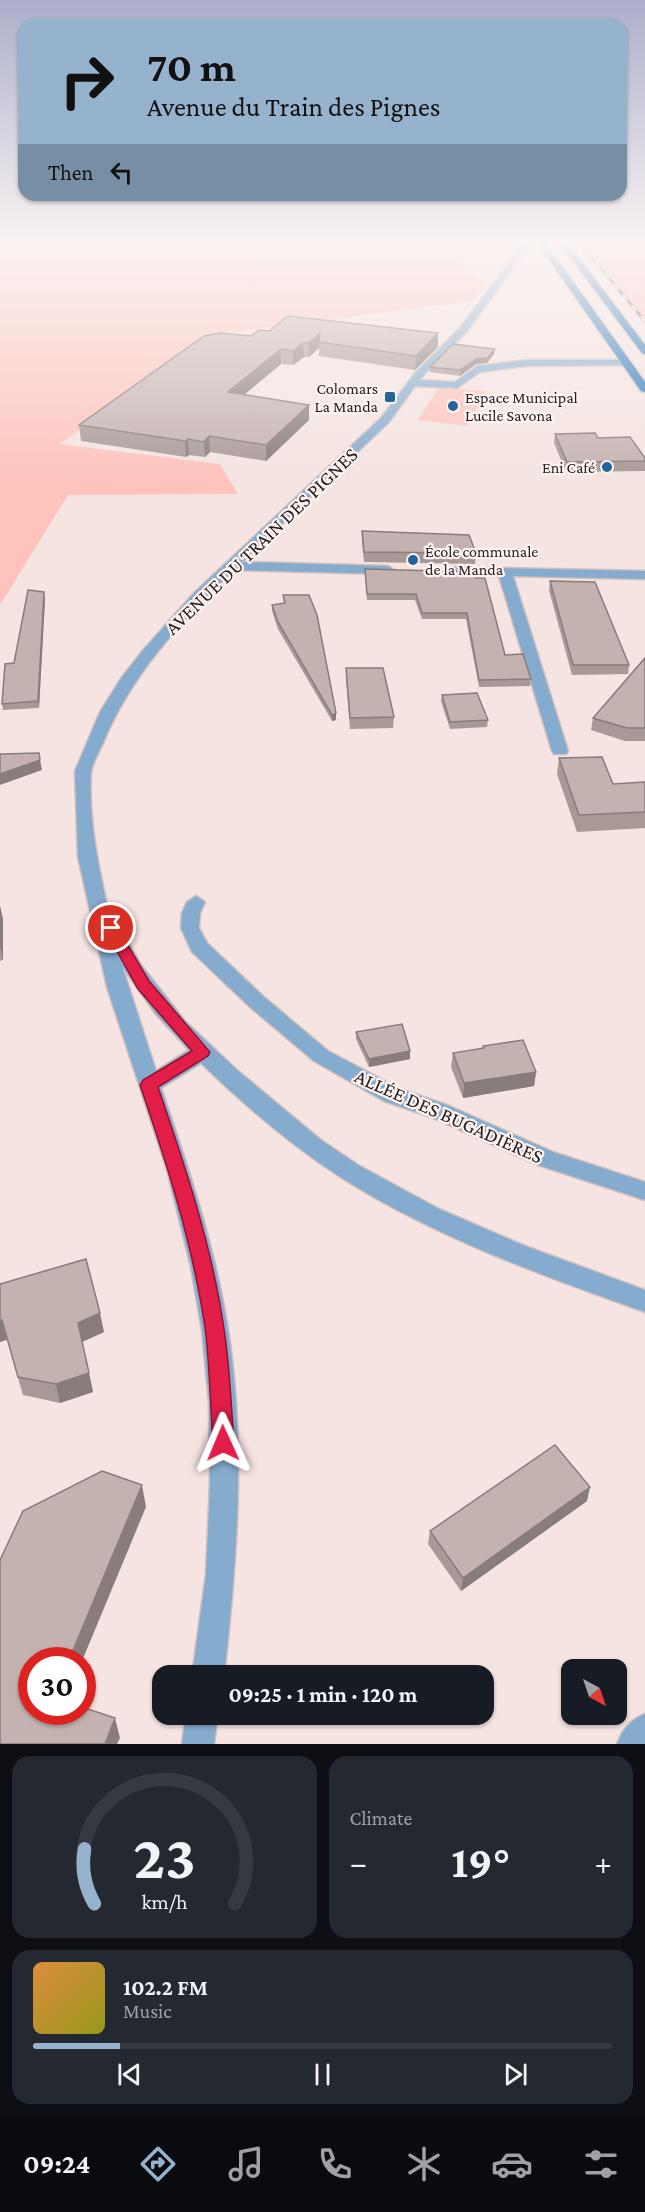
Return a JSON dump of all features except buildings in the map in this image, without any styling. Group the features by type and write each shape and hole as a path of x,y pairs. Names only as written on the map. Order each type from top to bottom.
{"main road":[{"path":"598,322 645,389"},
{"path":"624,322 645,351"}],"street":[{"name":"AVENUE DU TRAIN DES PIGNES","path":"209,1665 221,1574 224,1484 222,1402 215,1330 203,1267 178,1170 117,987 87,857 83,779 90,751 108,712 127,680 187,609 385,420 413,383 469,322"},
{"path":"413,383 457,385 477,369 526,363 627,363"},
{"path":"230,567 398,570"},
{"path":"434,571 645,575"},
{"path":"506,573 560,751"},
{"path":"96,897 118,944 144,985 202,1052 254,1099 314,1146 387,1191 447,1221 523,1255 645,1301"},
{"name":"ALLÉE DES BUGADIÈRES","path":"196,902 191,913 190,928 199,947 321,1056 392,1095 439,1112 546,1159 645,1191"},
{"path":"149,1085 202,1052"},
{"path":"198,1744 201,1725"},
{"path":"633,1744 645,1730"}],"shaded area":[{"path":"0,322 308,322 226,333 59,444 220,464 238,494 68,495 0,605"},
{"name":"Espace Municipal Lucile Savona","path":"439,387 487,391 468,426 418,420"}],"place":[{"name":"Colomars La Manda","path":"390,397"},
{"name":"Espace Municipal Lucile Savona","path":"453,406"},
{"name":"Eni Café","path":"607,467"},
{"name":"École communale de la Manda","path":"413,560"}],"route":[{"path":"111,928 118,944 144,985 202,1052 149,1085 178,1170 203,1267 215,1330 222,1402 223,1443"}]}
